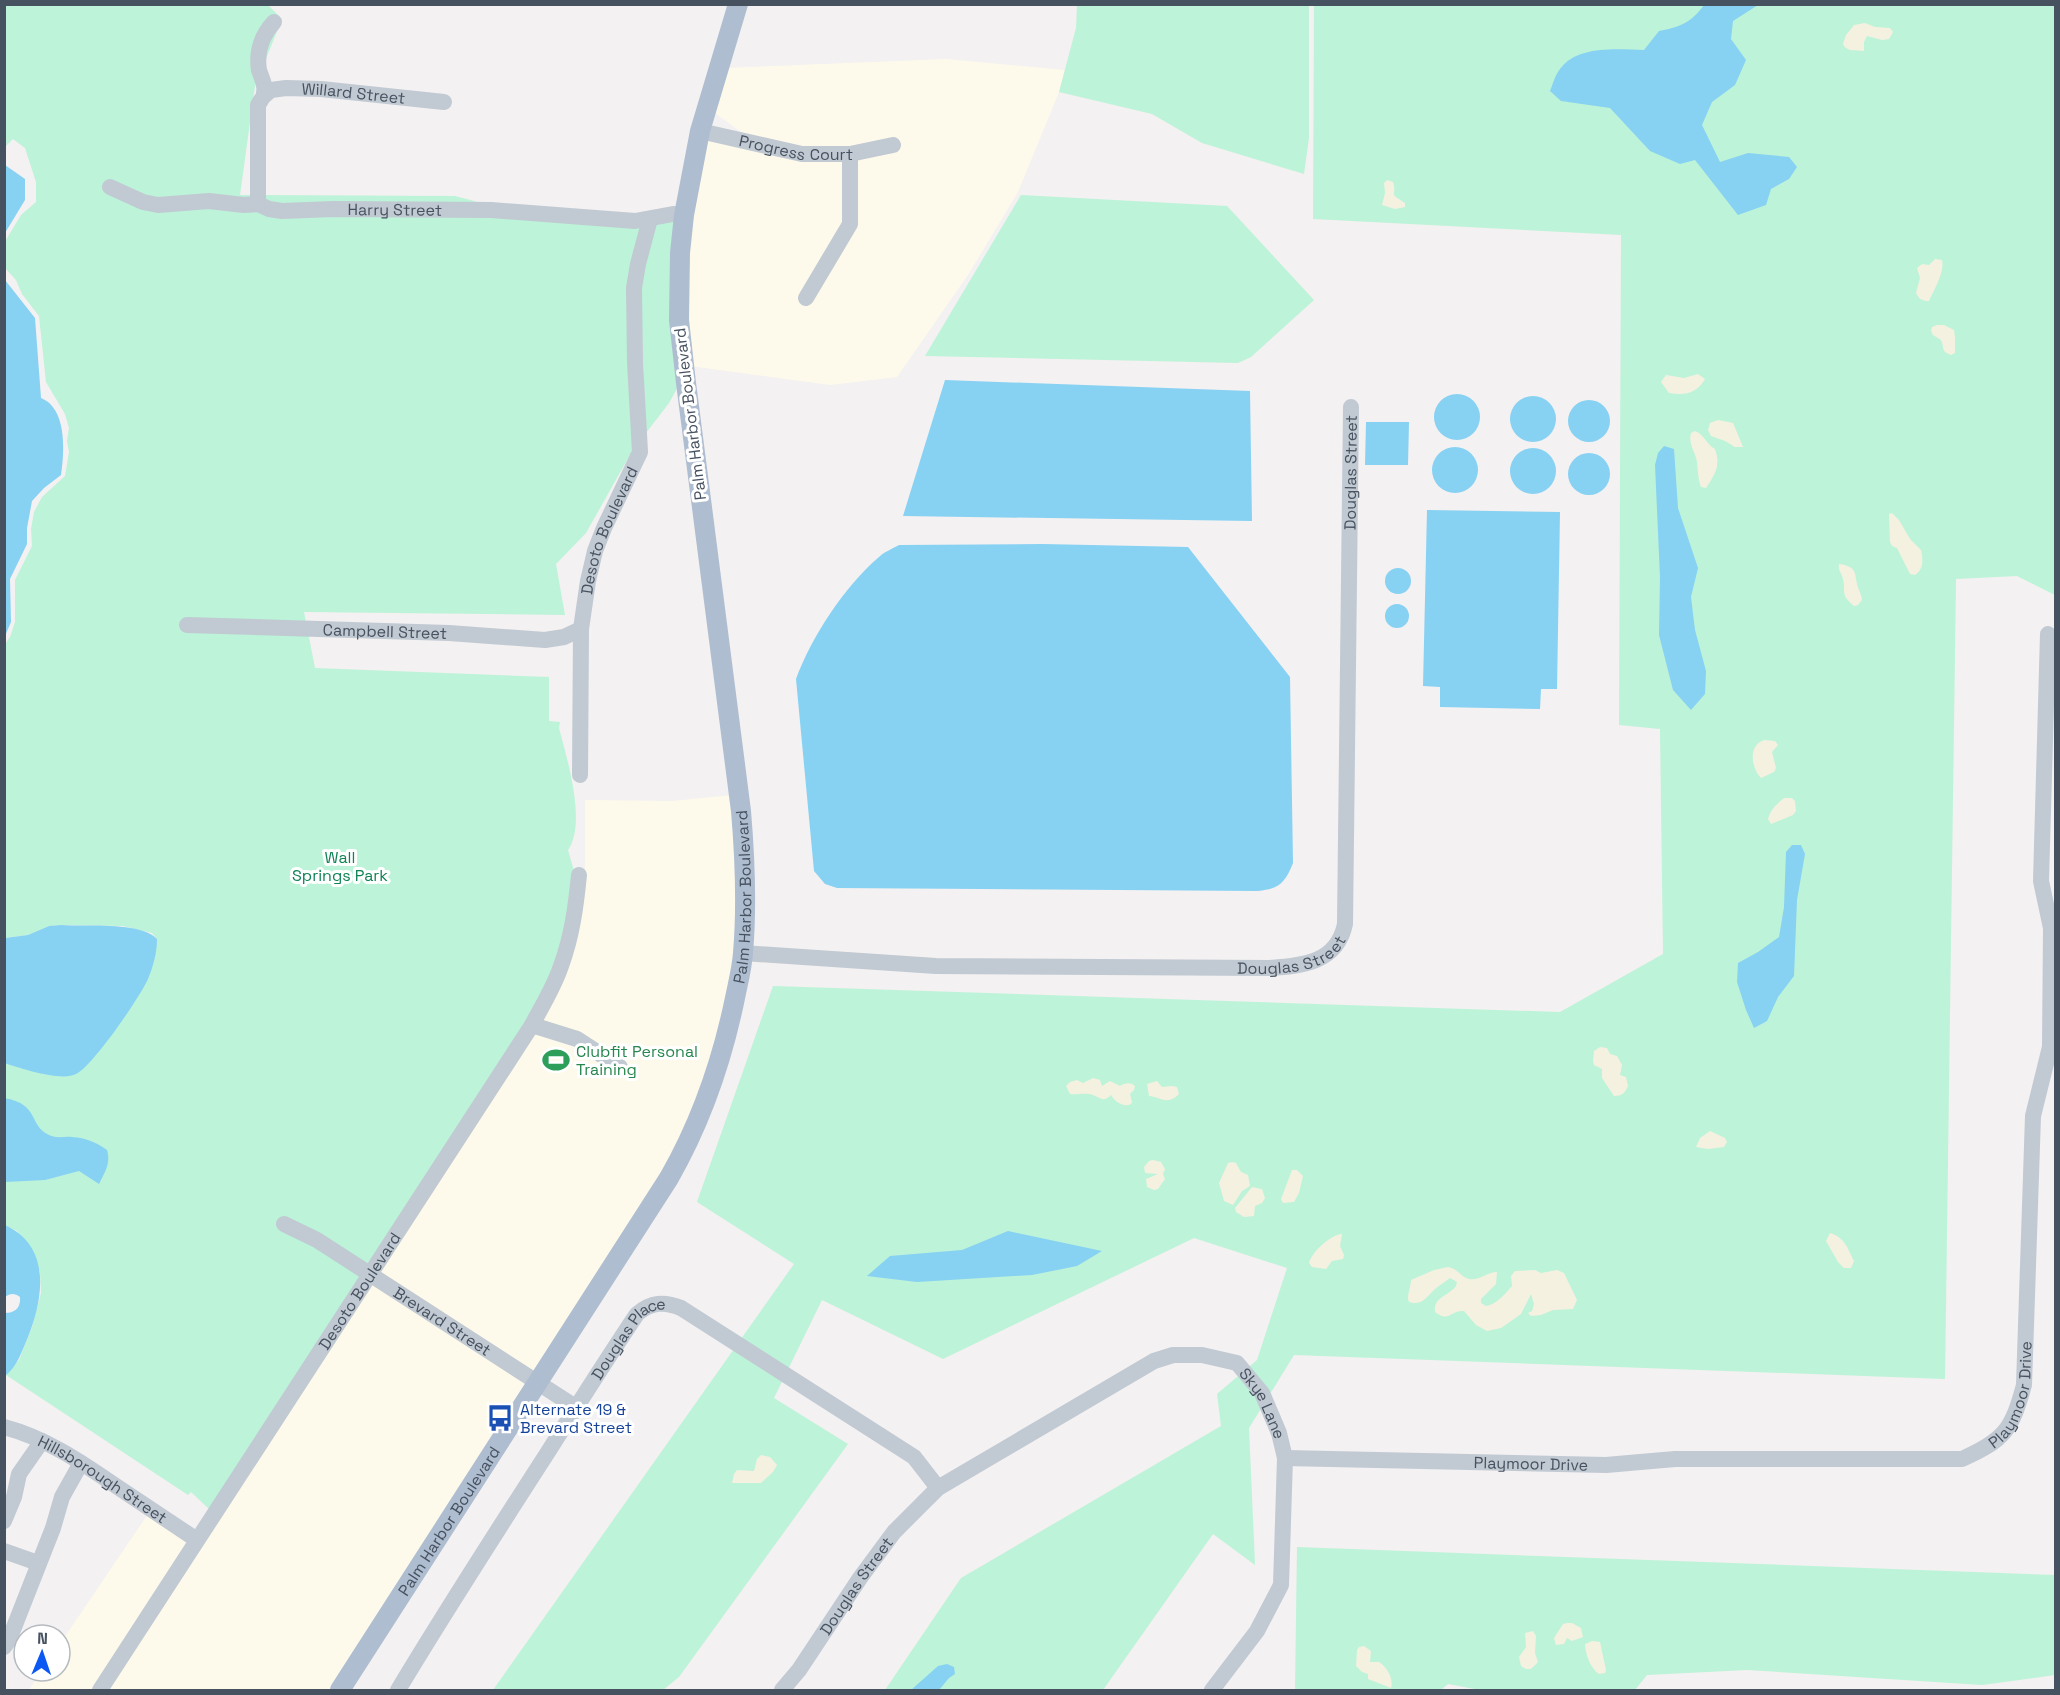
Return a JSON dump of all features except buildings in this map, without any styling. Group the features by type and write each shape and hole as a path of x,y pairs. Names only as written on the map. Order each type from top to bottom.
{"main road":[{"name":"Palm Harbor Boulevard","path":"340,1690 649,1212 686,1149 721,1058 729,1027 743,953 746,861 679,320 680,253 684,215 700,131 738,4"}],"street":[{"path":"258,204 258,105 265,90 259,70 260,50 262,38 274,22"},
{"name":"Willard Street","path":"264,96 271,90 286,88 321,89 444,102"},
{"name":"Progress Court","path":"700,131 802,154 850,154 893,146"},
{"path":"806,298 850,224 850,154"},
{"name":"Harry Street","path":"110,187 143,202 158,205 196,200 244,205 258,204 282,211 491,210 625,220 650,219 673,214 684,215"},
{"name":"Desoto Boulevard","path":"580,775 581,629 588,581 595,551 640,452 634,350 634,288 650,219"},
{"name":"Douglas Street","path":"743,953 936,966 1269,968 1302,965 1316,960 1335,947 1342,936 1345,924 1351,407"},
{"name":"Campbell Street","path":"187,625 449,633 545,640 564,637 581,629"},
{"name":"Playmoor Drive","path":"1285,1458 1606,1465 1675,1459 1962,1459 1987,1448 2009,1429 2017,1413 2024,1385 2033,1116 2050,1047 2051,928 2041,881 2050,711 2048,634"},
{"name":"Desoto Boulevard","path":"100,1690 532,1025 553,984 569,942 579,875"},
{"path":"532,1025 577,1039 621,1067"},
{"name":"Brevard Street","path":"284,1224 317,1240 577,1408"},
{"name":"Douglas Place","path":"398,1690 441,1617 636,1314 657,1303 669,1303 681,1308 914,1456 938,1488"},
{"name":"Skye Lane","path":"938,1488 1154,1361 1173,1355 1202,1355 1236,1363 1262,1393 1279,1433 1285,1458 1281,1585 1257,1630 1212,1690"},
{"path":"4,1445 8,1428"},
{"name":"Hillsborough Street","path":"8,1428 42,1440 81,1463 197,1540"},
{"path":"4,1521 14,1497 19,1474 42,1440"},
{"path":"4,1647 9,1640 62,1497 81,1463"},
{"name":"Douglas Street","path":"782,1690 894,1532 938,1488"},
{"path":"4,1551 38,1563"}],"shaded area":[{"path":"946,59 1065,70 1059,92 1018,192 968,275 897,377 830,385 689,366 686,262 708,124 741,146 844,160 844,222 799,300 807,307 854,227 849,147 802,148 744,134 712,111 724,68"},
{"path":"733,795 740,916 723,1026 681,1146 535,1375 378,1274 534,1032 574,1045 622,1075 628,1065 579,1034 540,1021 585,880 585,800 672,801"},
{"path":"371,1284 529,1385 334,1690 107,1690"},
{"path":"148,1514 189,1542 94,1690 29,1690 33,1683 72,1683 72,1626"}],"green space":[{"name":"Wall Springs Park","path":"5,4 268,5 282,19 255,86 240,195 455,196 493,206 642,226 635,440 631,453 586,533 556,564 565,615 304,612 315,668 549,677 549,721 560,722 559,728 574,790 576,824 568,850 574,871 569,916 556,965 529,1018 210,1510 191,1492 188,1495 6,1375 19,1360 32,1327 41,1293 40,1271 17,1231 5,1225 5,1063 17,1067 148,979 154,961 157,939 152,933 123,926 61,925 49,926 28,935 5,938 5,644 15,622 15,580 32,546 31,529 34,512 42,497 65,476 69,452 67,441 69,428 65,414 46,382 39,316 22,294 16,280 5,268 4,243 21,215 36,202 36,182 25,148 13,139 5,147"},
{"path":"1077,5 1309,5 1309,138 1304,174 1202,143 1152,114 1059,92 1076,28"},
{"path":"1314,5 2055,5 2055,595 2017,576 1956,579 1945,1379 1294,1355 1249,1428 1255,1565 1213,1534 1103,1690 885,1690 961,1578 1221,1426 1217,1394 1257,1360 1287,1268 1194,1238 943,1359 822,1300 774,1398 848,1444 679,1677 663,1690 493,1690 794,1264 697,1202 773,986 1560,1012 1663,954 1660,729 1619,725 1621,235 1313,219"},
{"path":"1021,195 1227,206 1314,300 1251,357 1238,363 925,356"},
{"path":"673,220 680,383 669,403 646,433 640,288 654,224"},
{"path":"1297,1547 2055,1575 2055,1675 1982,1685 1747,1670 1647,1675 1635,1690 1480,1690 1448,1684 1441,1690 1295,1690"}],"sand":[{"path":"1865,23 1875,27 1890,28 1893,32 1889,39 1882,40 1867,36 1864,51 1844,47 1846,35 1854,25"},
{"path":"1387,180 1393,182 1394,195 1405,203 1405,207 1395,209 1382,205 1385,193 1384,183"},
{"path":"1935,259 1942,260 1942,270 1929,301 1924,301 1916,293 1920,278 1917,268 1922,264 1929,265"},
{"path":"1944,325 1954,330 1955,353 1951,355 1945,352 1941,340 1933,335 1932,327"},
{"path":"1698,374 1705,379 1698,388 1685,394 1669,393 1661,382 1666,375 1684,378"},
{"path":"1718,420 1733,423 1743,447 1735,447 1711,436 1708,430 1710,423"},
{"path":"1695,431 1715,449 1717,455 1716,470 1706,488 1701,487 1691,444 1691,433"},
{"path":"1892,513 1910,539 1921,550 1922,564 1915,575 1910,574 1897,548 1890,542 1889,514"},
{"path":"1839,564 1850,567 1855,572 1862,599 1858,605 1854,606 1845,596"},
{"path":"1764,740 1775,741 1778,745 1772,752 1776,768 1774,772 1761,778 1753,763 1753,752 1755,747"},
{"path":"1784,798 1792,798 1795,801 1796,811 1793,815 1771,824 1768,819 1771,812"},
{"path":"1600,1047 1607,1048 1610,1054 1617,1056 1622,1065 1620,1075 1626,1077 1628,1086 1621,1095 1614,1096 1602,1078 1602,1069 1594,1065 1594,1051"},
{"path":"1093,1078 1100,1080 1102,1086 1110,1081 1120,1086 1128,1083 1135,1086 1130,1094 1131,1104 1120,1103 1111,1095 1103,1099 1089,1094 1070,1094 1066,1086 1070,1082 1077,1080 1083,1083"},
{"path":"1157,1081 1162,1087 1177,1087 1179,1094 1171,1100 1149,1096 1147,1084"},
{"path":"1710,1131 1725,1138 1727,1142 1724,1147 1708,1149 1696,1147 1700,1138"},
{"path":"1153,1160 1161,1162 1165,1169 1163,1174 1165,1179 1158,1189 1154,1190 1147,1187 1146,1179 1158,1174 1145,1173 1144,1167"},
{"path":"1228,1163 1236,1163 1241,1172 1248,1175 1250,1186 1242,1191 1233,1205 1224,1201 1219,1183"},
{"path":"1292,1170 1297,1170 1303,1176 1299,1193 1294,1202 1283,1203 1281,1199"},
{"path":"1252,1187 1262,1189 1265,1198 1262,1203 1255,1206 1254,1216 1244,1217 1236,1212 1235,1208"},
{"path":"1830,1233 1842,1240 1847,1247 1854,1261 1851,1268 1844,1268 1838,1262 1826,1241"},
{"path":"1342,1234 1340,1246 1344,1255 1343,1259 1332,1261 1326,1269 1312,1267 1309,1263 1318,1249 1332,1237"},
{"path":"1448,1267 1469,1279 1497,1272 1496,1284 1481,1299 1481,1303 1486,1306 1497,1301 1512,1286 1511,1276 1515,1271 1535,1270 1541,1273 1557,1270 1564,1273 1577,1300 1573,1309 1553,1310 1531,1316 1528,1313 1532,1311 1534,1304 1531,1294 1521,1314 1501,1328 1487,1331 1476,1325 1464,1311 1447,1316 1435,1312 1436,1303 1456,1286 1457,1282 1450,1278 1423,1300 1417,1303 1409,1302 1411,1280 1434,1270"},
{"path":"761,1455 770,1457 777,1465 773,1472 761,1483 732,1483 737,1470 754,1471 757,1459"},
{"path":"1567,1623 1581,1628 1583,1637 1572,1641 1567,1638 1564,1644 1556,1645 1554,1638 1563,1624"},
{"path":"1533,1631 1536,1636 1535,1653 1538,1662 1531,1669 1526,1669 1521,1666 1519,1657 1526,1647 1525,1633"},
{"path":"1592,1641 1600,1642 1605,1673 1599,1674 1589,1661 1585,1644"},
{"path":"1364,1646 1371,1651 1370,1662 1379,1662 1387,1670 1392,1681 1391,1688 1368,1679 1368,1674 1356,1666 1357,1650"}],"water":[{"path":"1704,5 1758,5 1733,21 1731,39 1746,60 1735,85 1712,102 1702,125 1720,162 1748,153 1789,157 1797,167 1789,179 1771,189 1766,205 1738,215 1695,160 1680,164 1650,151 1610,108 1561,101 1550,91 1555,77 1567,61 1598,50 1644,50 1659,31 1684,23"},
{"path":"5,165 25,179 25,200 5,233"},
{"path":"5,280 35,318 41,398 50,403 57,413 62,430 63,449 61,475 32,501 27,528 27,544 10,579 11,622 5,636"},
{"path":"945,380 1250,391 1252,521 903,516"},
{"path":"1457,394 1473,401 1480,417 1473,433 1457,440 1441,433 1434,417 1441,401"},
{"path":"1533,396 1549,403 1556,419 1549,435 1533,442 1517,435 1510,419 1517,403"},
{"path":"1589,400 1604,406 1610,421 1604,436 1589,442 1574,436 1568,421 1574,406"},
{"path":"1366,422 1409,422 1408,465 1365,465"},
{"path":"1664,446 1674,449 1678,508 1698,568 1691,597 1695,630 1706,671 1705,694 1691,710 1673,690 1659,635 1660,577 1655,465 1658,453"},
{"path":"1455,447 1471,454 1478,470 1471,486 1455,493 1439,486 1432,470 1439,454"},
{"path":"1533,448 1549,455 1556,471 1549,487 1533,494 1517,487 1510,471 1517,455"},
{"path":"1589,453 1604,459 1610,474 1604,489 1589,495 1574,489 1568,474 1574,459"},
{"path":"1427,510 1560,512 1557,689 1541,689 1540,709 1440,707 1440,687 1423,686"},
{"path":"1042,544 1188,547 1290,677 1293,863 1287,876 1276,887 1258,891 837,888 825,884 814,871 796,679 830,613 866,569 881,555 899,545"},
{"path":"1398,568 1408,571 1411,581 1408,591 1398,594 1388,591 1385,581 1388,571"},
{"path":"1397,604 1406,607 1409,616 1406,625 1397,628 1388,625 1385,616 1388,607"},
{"path":"1792,845 1801,845 1805,854 1797,900 1794,976 1778,997 1767,1021 1754,1028 1737,982 1738,963 1779,937 1784,907 1786,852"},
{"path":"49,926 126,927 149,933 157,939 148,979 126,1015 93,1059 76,1074 69,1076 40,1073 4,1063 5,938 28,935"},
{"path":"4,1098 23,1105 29,1110 38,1126 49,1135 86,1139 107,1150 108,1163 99,1184 79,1171 45,1180 5,1182"},
{"path":"5,1225 20,1234 37,1259 40,1290 38,1306 28,1337 16,1363 5,1376 5,1313 17,1309 20,1297 14,1294 5,1297"},
{"path":"1008,1231 1102,1251 1077,1266 1032,1275 917,1282 867,1276 890,1256 962,1250"},
{"path":"947,1664 954,1667 955,1674 939,1690 911,1690 938,1666"}],"place":[{"name":"Clubfit Personal Training","path":"556,1060"},
{"name":"Alternate 19 & Brevard Street","path":"500,1418"}]}
